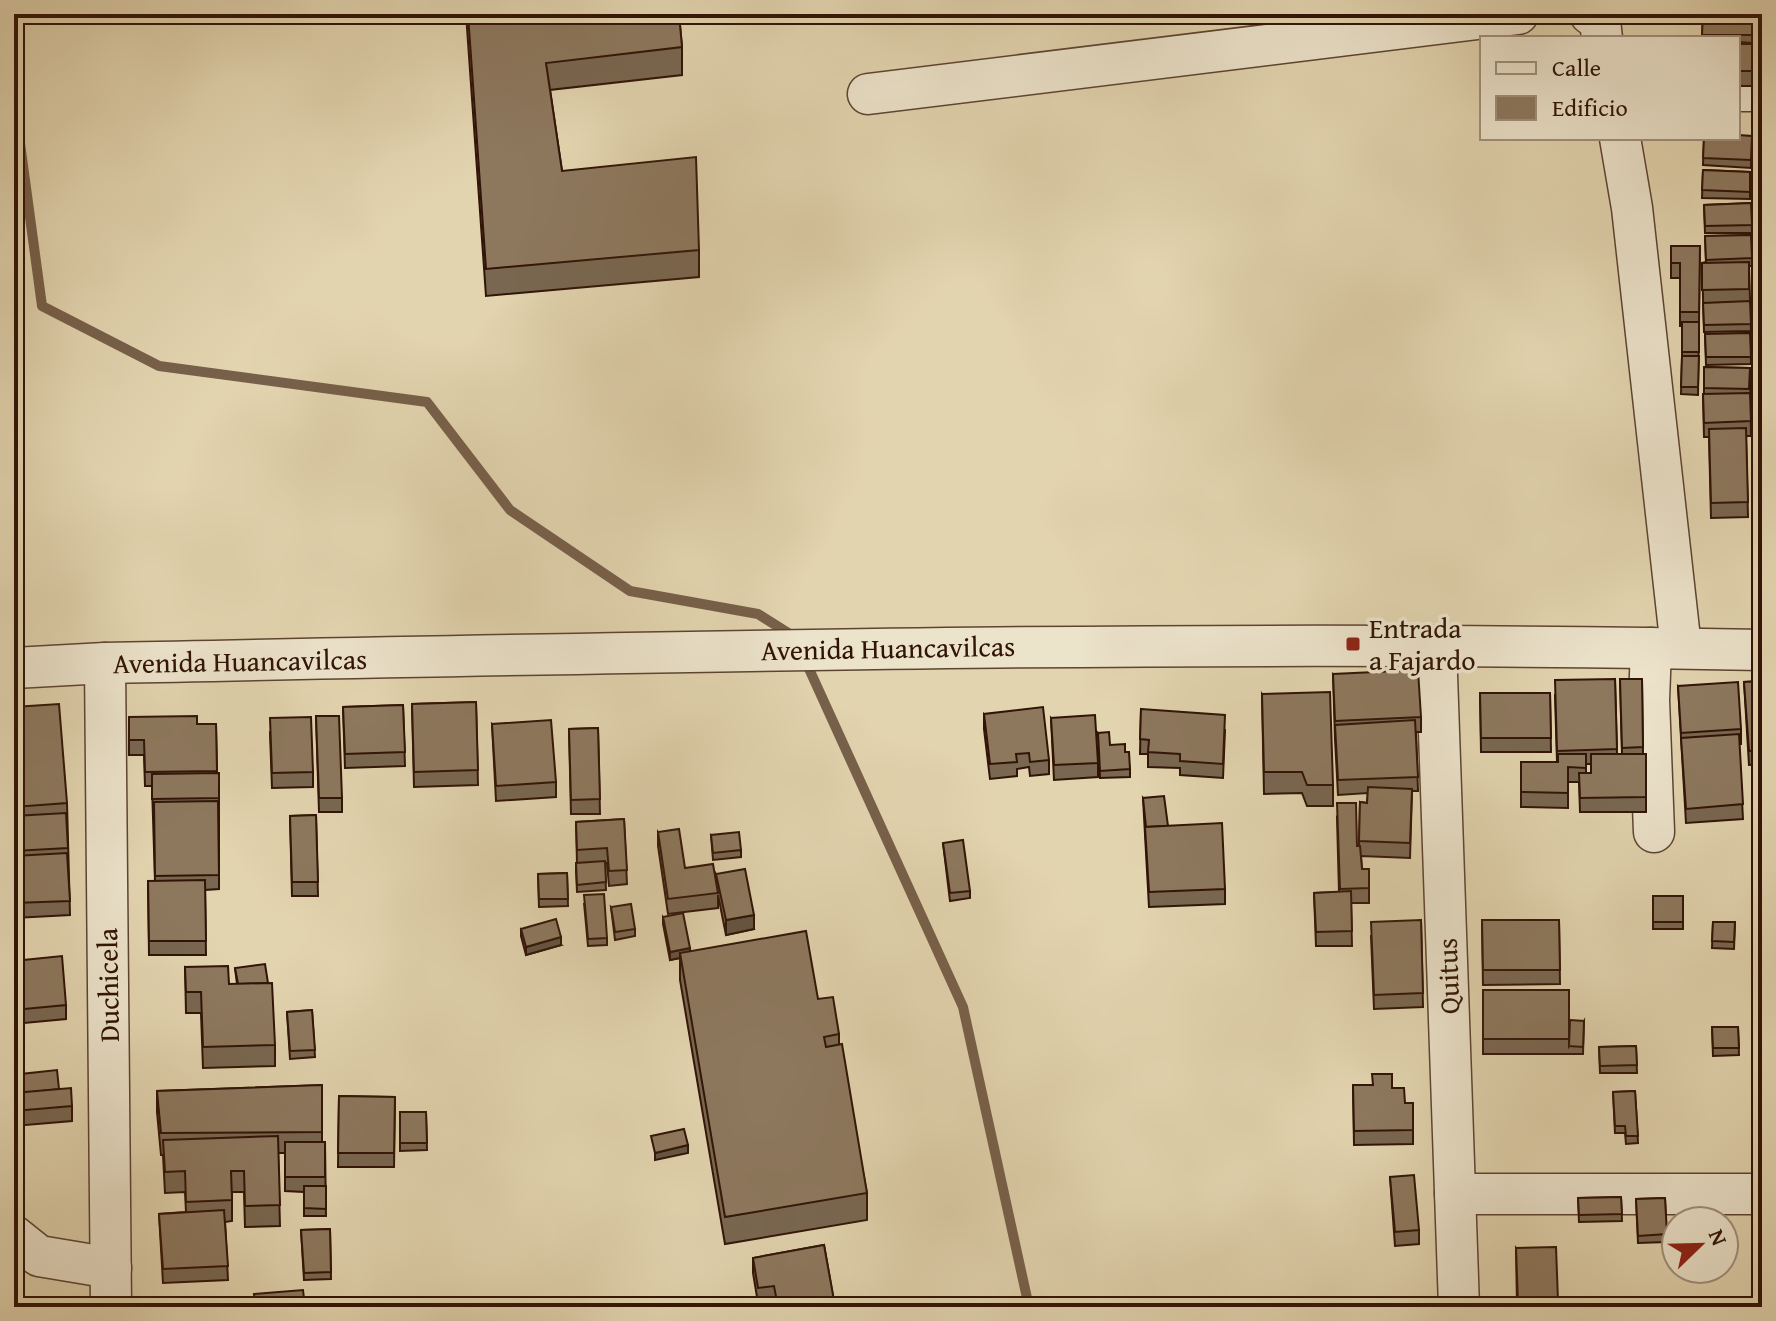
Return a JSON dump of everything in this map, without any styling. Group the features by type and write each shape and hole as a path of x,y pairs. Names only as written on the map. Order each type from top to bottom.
{"street":[{"path":"868,94 1518,14"},
{"path":"1590,14 1600,21 1602,36"},
{"path":"1740,91 1762,91"},
{"path":"1620,140 1632,208 1666,648 1649,700 1654,832"},
{"name":"Avenida Huancavilcas","path":"14,668 105,663 830,648 1338,644 1762,650"},
{"name":"Quitus","path":"1436,646 1459,1307"},
{"name":"Duchicela","path":"105,663 111,1307"},
{"path":"1455,1194 1762,1194"},
{"path":"22,1256 111,1268"}],"building":[{"path":"468,14 679,14 682,47 546,63 562,171 696,157 699,250 486,269"},
{"path":"1703,14 1752,14 1752,35 1702,35"},
{"path":"1740,44 1752,44 1752,71 1740,71"},
{"path":"1740,135 1752,136 1751,160 1703,158 1704,140 1740,140"},
{"path":"1703,170 1750,172 1750,192 1702,190"},
{"path":"1751,203 1752,225 1705,226 1704,205"},
{"path":"1751,235 1752,258 1706,260 1705,236"},
{"path":"1671,246 1700,246 1699,312 1680,312 1680,263 1671,263"},
{"path":"1749,262 1749,289 1702,290 1702,263"},
{"path":"1750,301 1751,324 1704,325 1703,303"},
{"path":"1682,322 1699,322 1699,352 1682,352"},
{"path":"1750,333 1751,357 1706,357 1705,334"},
{"path":"1682,356 1699,356 1698,387 1681,387"},
{"path":"1704,367 1750,368 1749,389 1704,388"},
{"path":"1750,393 1751,421 1704,423 1703,394"},
{"path":"1746,428 1748,502 1711,503 1709,429"},
{"path":"1418,670 1421,717 1335,721 1333,674"},
{"path":"1615,679 1617,749 1557,751 1555,680"},
{"path":"1620,679 1642,679 1643,747 1622,748"},
{"path":"1762,681 1762,750 1749,751 1744,682"},
{"path":"1738,682 1741,729 1681,733 1678,686"},
{"path":"1330,692 1333,785 1307,785 1302,772 1264,772 1262,694"},
{"path":"1480,693 1550,693 1551,738 1481,738"},
{"path":"476,702 478,770 414,772 412,704"},
{"path":"59,704 67,803 14,807 14,707"},
{"path":"403,705 405,752 345,754 343,707"},
{"path":"1043,707 1049,760 1030,762 1029,753 1016,754 1017,762 990,764 984,714"},
{"path":"1141,709 1225,715 1223,764 1180,761 1180,754 1148,752 1149,740 1140,739"},
{"path":"1095,715 1098,763 1054,765 1051,718"},
{"path":"197,716 197,724 216,724 217,771 145,772 144,740 129,740 129,717"},
{"path":"316,716 339,716 342,798 319,798"},
{"path":"311,717 313,772 272,773 270,718"},
{"path":"551,720 556,782 496,786 492,724"},
{"path":"1415,720 1418,777 1338,780 1335,725"},
{"path":"598,728 600,799 571,800 569,729"},
{"path":"1109,732 1110,745 1125,744 1130,769 1100,771 1098,733"},
{"path":"1739,734 1743,804 1686,809 1681,738"},
{"path":"1558,754 1586,754 1586,768 1568,767 1568,793 1521,792 1521,762 1558,762"},
{"path":"1591,754 1646,754 1646,797 1580,798 1579,773 1591,773"},
{"path":"219,773 219,798 152,799 152,774"},
{"path":"1368,787 1412,789 1410,843 1359,841 1360,802 1367,803"},
{"path":"1164,796 1168,826 1146,827 1143,798"},
{"path":"218,801 219,875 155,876 154,802"},
{"path":"1337,803 1356,803 1357,846 1360,846 1362,869 1369,869 1369,888 1340,889"},
{"path":"66,813 68,848 14,851 14,816"},
{"path":"316,815 318,882 292,882 290,816"},
{"path":"624,819 627,870 609,871 607,848 577,850 576,822"},
{"path":"1222,823 1225,889 1149,892 1145,827"},
{"path":"679,829 685,868 713,864 718,893 668,899 658,832"},
{"path":"739,832 741,850 713,853 711,835"},
{"path":"963,840 970,891 950,893 943,843"},
{"path":"67,853 70,901 14,903 14,856"},
{"path":"605,861 606,882 577,885 576,863"},
{"path":"745,869 754,915 726,920 716,874"},
{"path":"567,873 568,899 539,899 538,874"},
{"path":"205,880 206,941 149,941 148,881"},
{"path":"1351,891 1352,931 1316,932 1314,893"},
{"path":"604,894 607,938 588,939 584,895"},
{"path":"1653,896 1683,896 1683,922 1653,922"},
{"path":"631,904 635,929 615,932 611,907"},
{"path":"683,913 690,948 670,952 663,917"},
{"path":"556,919 561,937 526,947 521,929"},
{"path":"1421,920 1423,993 1374,995 1371,922"},
{"path":"1482,920 1559,920 1560,970 1483,970"},
{"path":"1713,922 1735,922 1734,942 1712,941"},
{"path":"806,931 818,999 833,997 839,1034 824,1037 826,1047 842,1044 867,1193 725,1217 680,953"},
{"path":"15,940 17,961 14,961"},
{"path":"62,956 66,1005 14,1010 14,961"},
{"path":"265,964 268,983 238,984 235,968"},
{"path":"228,966 229,984 272,983 275,1045 203,1047 201,992 186,992 185,967"},
{"path":"1483,990 1569,990 1569,1039 1483,1039"},
{"path":"312,1010 315,1050 290,1051 287,1012"},
{"path":"1570,1020 1584,1021 1583,1047 1569,1046"},
{"path":"1712,1027 1738,1027 1739,1048 1713,1048"},
{"path":"1636,1046 1637,1065 1600,1066 1599,1047"},
{"path":"57,1070 59,1089 23,1093 21,1074"},
{"path":"1372,1074 1392,1074 1392,1088 1404,1088 1405,1103 1413,1103 1413,1130 1354,1131 1353,1085 1373,1085"},
{"path":"322,1085 322,1132 161,1133 157,1091"},
{"path":"71,1088 72,1106 14,1111 14,1093"},
{"path":"1635,1091 1638,1136 1626,1136 1625,1126 1615,1126 1613,1092"},
{"path":"339,1096 395,1097 394,1153 338,1153"},
{"path":"400,1112 426,1112 427,1143 400,1143"},
{"path":"684,1129 688,1145 655,1153 651,1136"},
{"path":"278,1136 280,1205 245,1206 244,1171 231,1171 232,1200 186,1202 185,1171 165,1172 163,1140"},
{"path":"285,1142 325,1142 325,1177 285,1177"},
{"path":"1414,1175 1419,1230 1395,1232 1390,1177"},
{"path":"304,1186 326,1186 326,1209 304,1208"},
{"path":"1621,1197 1622,1214 1579,1215 1578,1198"},
{"path":"1665,1198 1665,1205 1660,1205 1660,1234 1638,1236 1636,1199"},
{"path":"224,1210 228,1266 163,1269 159,1214"},
{"path":"330,1229 331,1272 304,1273 301,1230"},
{"path":"824,1245 835,1306 778,1307 774,1286 758,1288 753,1258"},
{"path":"1556,1247 1558,1301 1518,1302 1516,1248"},
{"path":"1757,1264 1762,1264 1762,1289 1758,1289"},
{"path":"303,1290 305,1307 255,1307 254,1294"},
{"path":"73,1301 74,1307 37,1307 37,1305"}],"waterway":[{"path":"14,99 42,306 159,366 427,402 510,510 630,591 758,614 793,636"},
{"path":"805,660 963,1007 1029,1307"}],"place":[{"name":"Entrada a Fajardo","path":"1353,644"}]}
